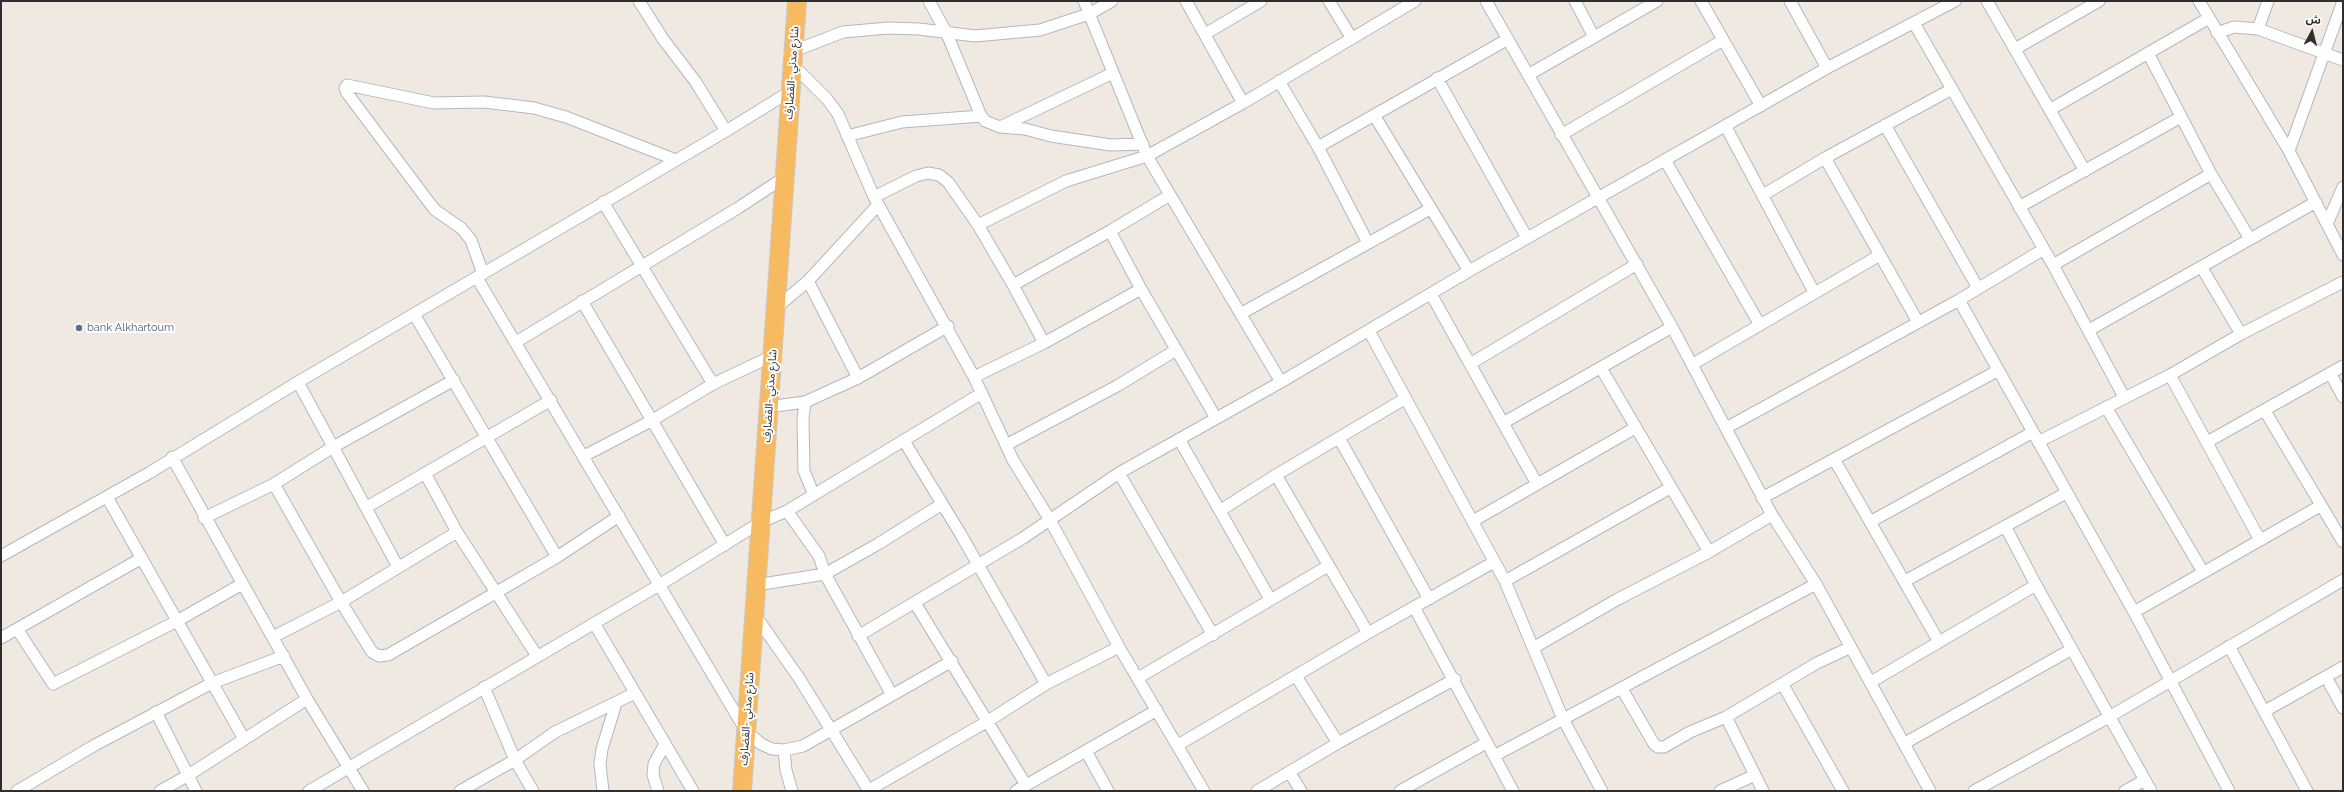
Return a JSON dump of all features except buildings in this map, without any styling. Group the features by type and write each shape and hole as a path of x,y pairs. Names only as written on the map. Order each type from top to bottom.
{"highway":[{"name":"شارع مدني -القضارف","path":"742,791 768,407 777,307 797,1"}],"street":[{"path":"639,1 663,39 695,80 726,131"},
{"path":"928,1 946,34 981,116 990,124 1000,127 1025,129 1051,136 1111,145 1143,144"},
{"path":"1084,1 1147,156 1242,313 1281,382"},
{"path":"1112,1 1089,14 1040,30 1020,33 975,36 946,34 919,29 888,28 843,32 793,58 838,114 876,201 948,326 982,393 1013,460 1050,520 1119,647 1158,710 1204,791"},
{"path":"1186,1 1243,103"},
{"path":"1205,34 1261,1"},
{"path":"1330,1 1351,37"},
{"path":"978,224 1066,181 1147,156 1243,103 1351,37 1415,1"},
{"path":"1486,1 1561,135 1637,264 1693,364 1762,498 1816,584 1905,743 1930,791"},
{"path":"1575,1 1594,37"},
{"path":"1528,75 1656,1"},
{"path":"1701,1 1761,106"},
{"path":"858,636 915,603 976,564 1050,520 1119,473 1281,382 1469,271 1726,127 1827,68 1955,1"},
{"path":"1987,1 2051,109 2085,171"},
{"path":"2015,49 2099,1"},
{"path":"2198,1 2289,150 2343,255"},
{"path":"2258,29 2268,1"},
{"path":"2289,150 2343,1"},
{"path":"1794,2 1827,68"},
{"path":"2051,109 2209,18"},
{"path":"1914,23 2053,265 2124,397"},
{"path":"2217,33 2234,27 2258,29 2343,60"},
{"path":"1318,148 1437,78 1508,39"},
{"path":"1561,135 1723,40"},
{"path":"2148,53 2211,174 2250,238"},
{"path":"1000,127 1114,74"},
{"path":"1437,78 1527,238"},
{"path":"1278,81 1318,148 1368,243"},
{"path":"676,160 566,117 534,108 484,102 434,103 347,85 345,88 347,93 425,197 436,210 461,228 471,240 480,276 516,342 661,584 746,731 761,744 772,749 784,750 803,746 952,661"},
{"path":"1762,195 1885,124 1952,89"},
{"path":"1,556 107,497 298,382 726,131 791,91"},
{"path":"1374,115 1469,271"},
{"path":"847,136 902,122 981,116"},
{"path":"2019,207 2181,117"},
{"path":"1885,124 1978,288"},
{"path":"1726,127 1814,292"},
{"path":"1825,158 1918,322"},
{"path":"1665,160 1760,325"},
{"path":"777,307 808,281 876,201 916,176 928,173 939,175 948,182 978,224 1014,285 1044,342"},
{"path":"2053,265 2211,174"},
{"path":"516,342 738,208 785,177"},
{"path":"2327,224 2343,187"},
{"path":"1014,285 1170,196"},
{"path":"603,202 713,384"},
{"path":"2089,330 2202,268 2250,238 2316,202"},
{"path":"1242,313 1430,209"},
{"path":"1110,231 1141,289 1216,418"},
{"path":"1726,428 1959,300 2044,250"},
{"path":"1693,364 1814,292 1880,255"},
{"path":"1470,364 1637,264"},
{"path":"2202,268 2241,334"},
{"path":"808,281 858,378"},
{"path":"2038,442 2124,397 2170,375 2241,334 2343,282"},
{"path":"974,377 1044,342 1141,289"},
{"path":"1431,294 1537,484"},
{"path":"1959,300 1997,371 2134,612 2229,791"},
{"path":"582,301 725,545"},
{"path":"414,314 488,437 557,557"},
{"path":"768,407 805,402 858,378 948,326"},
{"path":"1503,423 1672,327"},
{"path":"1369,331 1473,521 1504,581 1563,719 1602,791"},
{"path":"1006,445 1117,386 1176,350"},
{"path":"584,456 651,421 713,384 772,356"},
{"path":"2207,442 2343,366"},
{"path":"1600,368 1709,552"},
{"path":"1762,498 1997,371"},
{"path":"2330,373 2343,397"},
{"path":"2170,375 2260,540"},
{"path":"204,518 274,484 333,447 454,380"},
{"path":"298,382 367,507 398,567"},
{"path":"308,791 661,584 761,522 787,511 982,393"},
{"path":"1221,510 1276,475 1406,398"},
{"path":"367,507 551,400"},
{"path":"805,402 803,419 804,471 814,495"},
{"path":"2106,407 2203,572"},
{"path":"2264,411 2343,542"},
{"path":"1473,521 1635,428"},
{"path":"1870,522 2032,432"},
{"path":"1339,438 1429,599"},
{"path":"1180,439 1270,599"},
{"path":"904,441 1046,684"},
{"path":"172,457 204,518 284,656 307,699 363,791"},
{"path":"1834,459 1939,642"},
{"path":"425,473 457,532 537,656"},
{"path":"1119,473 1213,635"},
{"path":"1276,475 1368,633"},
{"path":"274,484 341,602 372,652 379,656 388,655 557,557 619,516"},
{"path":"1504,581 1670,488"},
{"path":"1905,581 2066,493"},
{"path":"107,497 244,740"},
{"path":"756,585 825,574 878,544 942,504"},
{"path":"2134,612 2320,506"},
{"path":"787,511 819,556 825,574 892,695"},
{"path":"1533,648 1618,599 1709,552 1772,515"},
{"path":"2005,526 2036,585 2151,791"},
{"path":"273,637 341,602 457,532"},
{"path":"1,638 142,558"},
{"path":"1178,746 1368,633 1494,562"},
{"path":"1138,678 1328,566"},
{"path":"1974,791 2109,717 2229,646 2342,582"},
{"path":"17,630 48,680 53,684 177,620 242,584"},
{"path":"1494,756 1622,689 1816,584"},
{"path":"1871,682 2036,585"},
{"path":"915,603 988,720 1021,788 1158,710"},
{"path":"1414,607 1455,679 1486,743 1513,791"},
{"path":"755,615 833,730 869,791 1046,684 1119,647"},
{"path":"594,623 693,791"},
{"path":"2229,646 2307,791"},
{"path":"1622,689 1658,747 1664,747 1690,732 1726,717 1783,685 1817,663 1851,647"},
{"path":"1905,743 2072,649"},
{"path":"17,791 31,787 95,745 212,683 284,656"},
{"path":"2265,711 2343,667"},
{"path":"1296,676 1338,743"},
{"path":"2326,677 2343,708"},
{"path":"1257,791 1338,743 1455,679"},
{"path":"1783,685 1843,791"},
{"path":"484,687 515,760 533,791"},
{"path":"460,791 515,760 556,732 635,693"},
{"path":"160,791 187,776 307,699"},
{"path":"603,791 600,773 602,749 616,703"},
{"path":"156,712 187,776 196,791"},
{"path":"1726,717 1763,791"},
{"path":"1400,791 1486,743"},
{"path":"658,791 653,775 654,764 665,744"},
{"path":"784,750 786,770 792,791"},
{"path":"1086,751 1108,791"},
{"path":"1290,772 1301,791"},
{"path":"1720,791 1755,775"},
{"path":"2125,791 2144,780"}],"place":[{"name":"bank Alkhartoum","path":"79,328"}]}
